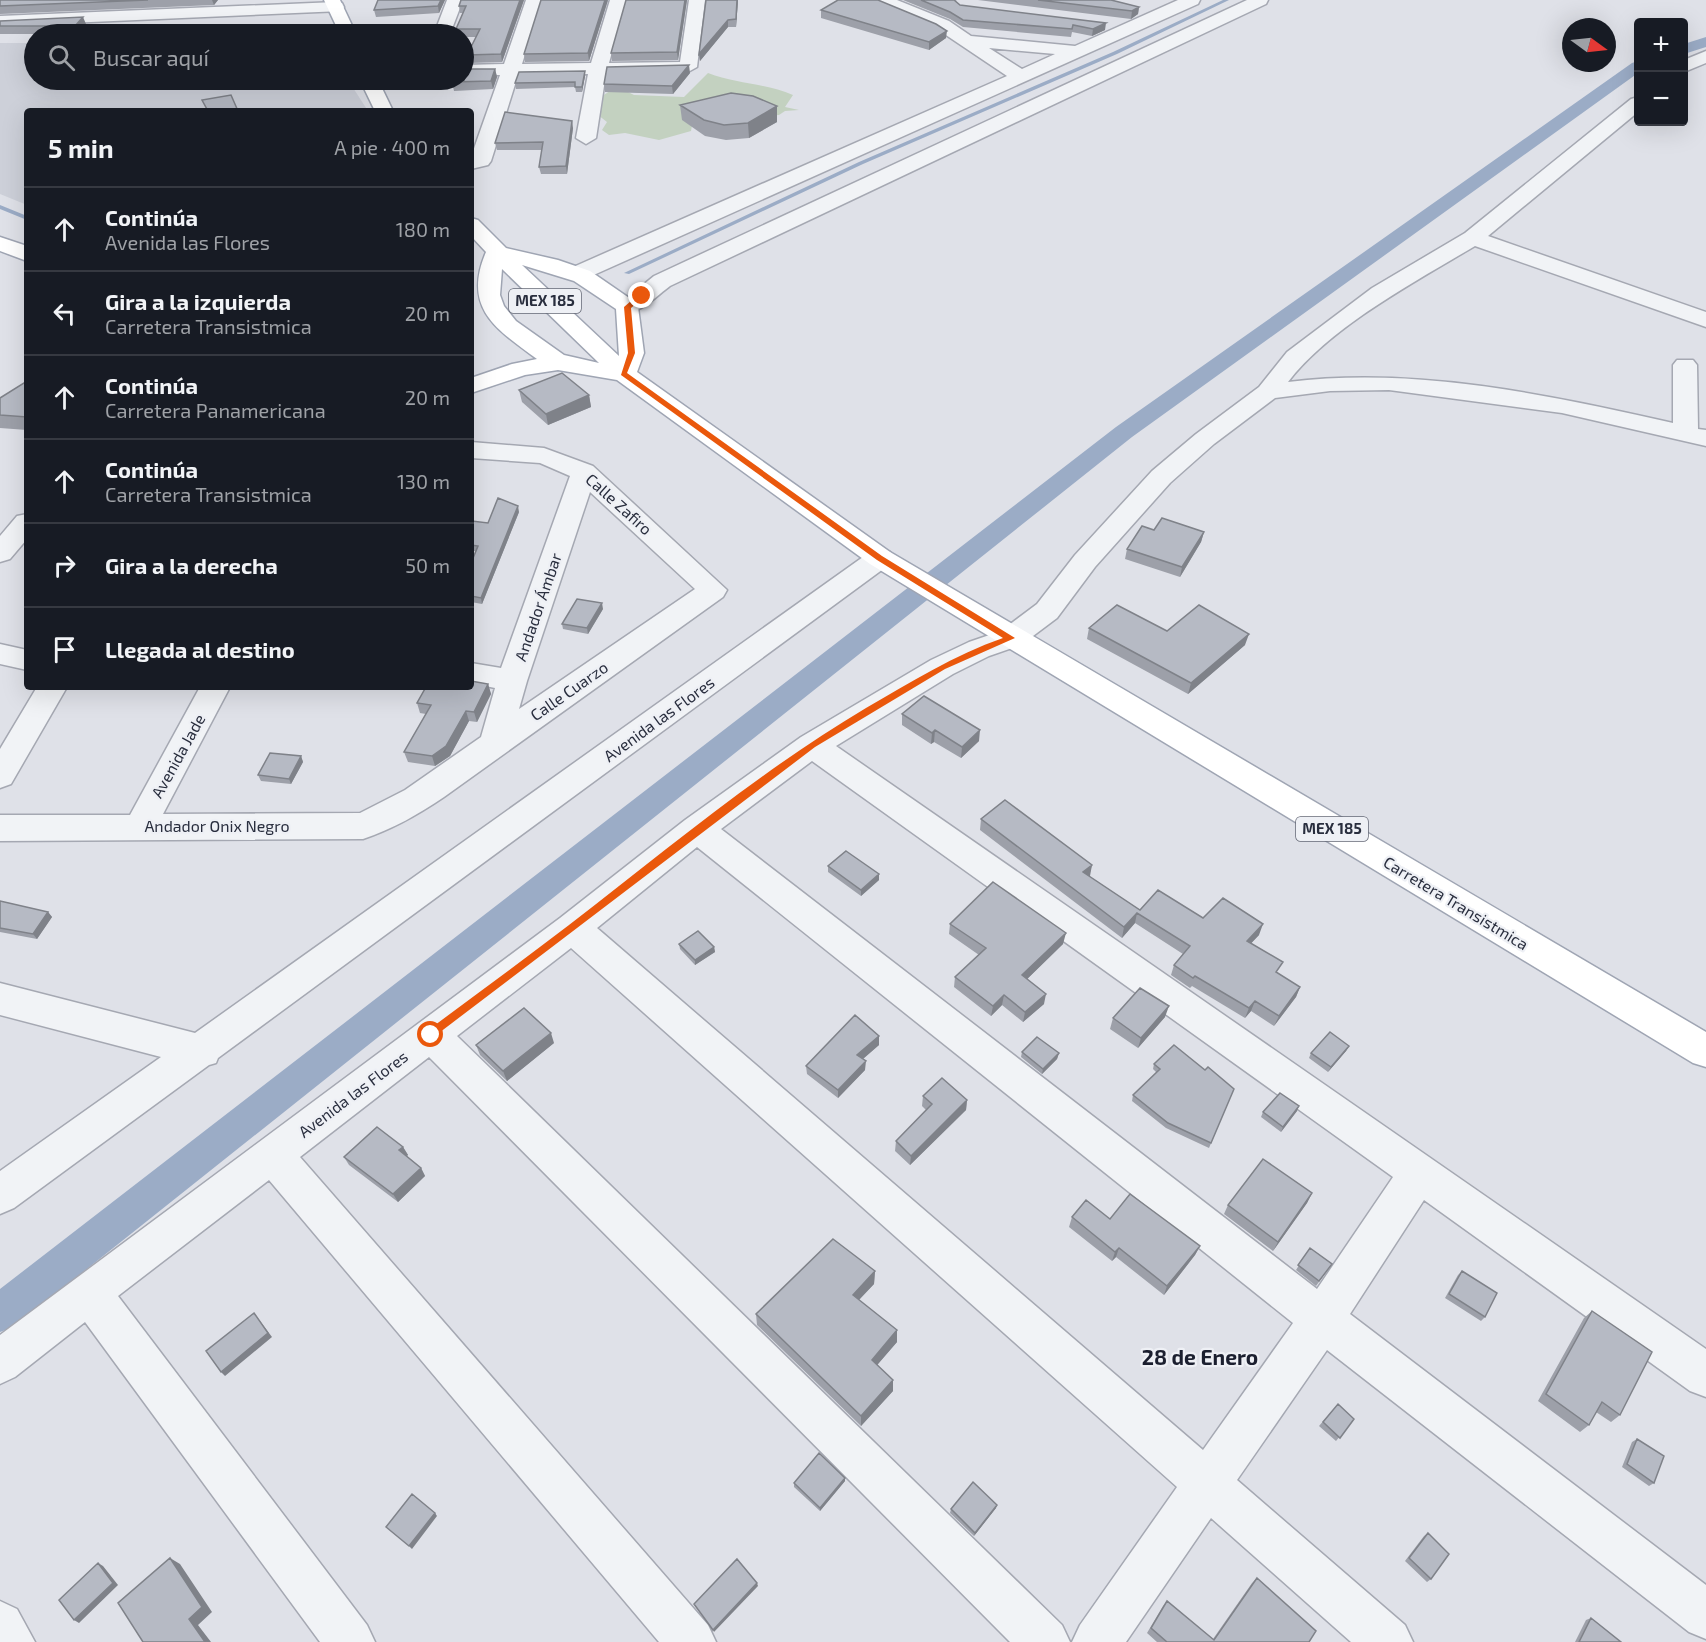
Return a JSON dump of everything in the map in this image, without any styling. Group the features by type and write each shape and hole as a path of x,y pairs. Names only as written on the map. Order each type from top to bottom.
{"main road":[{"path":"334,3 343,24"},
{"path":"374,90 383,108"},
{"name":"MEX 185","path":"474,227 496,252 624,374 890,564"},
{"path":"0,228 24,239"},
{"path":"0,243 24,253"},
{"path":"474,370 486,364 500,344 494,310 487,295 488,273 496,252 579,273 611,292 627,307 632,353 624,374 560,362 500,344"},
{"path":"474,385 520,369 560,362"},
{"name":"Carretera Transistmica","path":"890,564 1706,1051"}],"street":[{"path":"446,24 455,0"},
{"path":"474,162 481,161 534,0"},
{"path":"586,138 598,69 618,0"},
{"path":"474,70 688,67 697,0"},
{"path":"882,0 949,19 965,40 1021,76"},
{"path":"579,273 1192,0"},
{"path":"627,307 662,281 1260,0"},
{"path":"0,21 334,3"},
{"path":"1100,23 1132,26"},
{"path":"965,40 1076,51"},
{"path":"1688,65 1706,56"},
{"path":"1268,392 1295,357 1324,333 1380,293 1473,238 1634,106"},
{"path":"1473,238 1706,320"},
{"path":"1268,392 1330,384 1399,384 1562,406 1696,437 1685,365"},
{"name":"Avenida las Flores","path":"0,1362 89,1292 572,928 697,829 812,745 942,667 979,649 1011,638 1047,611 1085,561 1161,477 1205,439 1268,392"},
{"name":"Calle Zafiro","path":"474,450 544,456 584,472 713,590"},
{"name":"Andador Ámbar","path":"495,742 512,681 584,472"},
{"path":"0,553 24,525"},
{"name":"Avenida las Flores","path":"8,1181 203,1051 890,564"},
{"name":"Calle Cuarzo","path":"426,796 495,742 713,590"},
{"path":"0,654 24,659"},
{"path":"474,674 512,681"},
{"path":"0,776 50,690"},
{"name":"Avenida Jade","path":"140,826 213,690"},
{"path":"812,745 1706,1375"},
{"name":"Andador Onix Negro","path":"0,828 363,826 389,816 426,796"},
{"path":"697,829 1322,1319 1706,1615"},
{"path":"572,928 1388,1642"},
{"path":"0,999 203,1051"},
{"path":"431,1035 1045,1642"},
{"path":"273,1155 691,1642"},
{"path":"1097,1642 1322,1319 1418,1174"},
{"path":"89,1292 350,1642"},
{"path":"0,1626 10,1642"}],"shaded area":[{"path":"0,43 24,43 24,90 354,90 366,108 24,108 24,204 0,194"}],"green space":[{"path":"708,73 793,95 785,107 799,110 785,111 779,115 693,120 691,131 659,140 625,133 609,135 602,130 607,122 598,115 599,98 610,91 622,89 634,95 684,97"}],"building":[{"path":"0,0 148,0 0,6"},
{"path":"378,0 441,0 438,6 374,10"},
{"path":"461,0 520,0 501,54 474,55 474,41 480,29 474,29 474,24 458,24 466,6 459,6"},
{"path":"541,0 605,0 588,53 524,54"},
{"path":"626,0 685,0 677,52 611,53"},
{"path":"706,0 737,0 736,19 728,20 699,54"},
{"path":"838,0 878,0 936,24 947,31 929,42 821,10"},
{"path":"921,0 954,0 960,5 1106,23 1093,29 1073,25 1072,29 963,20"},
{"path":"1038,0 1111,0 1139,7 1132,11"},
{"path":"83,17 77,24 0,26 0,21"},
{"path":"689,65 672,86 604,84 607,67"},
{"path":"474,69 495,69 491,81 474,81"},
{"path":"585,71 582,87 575,87 575,82 515,83 519,72"},
{"path":"731,93 753,96 777,106 748,123 724,125 704,120 680,105"},
{"path":"231,95 237,108 206,108 202,100"},
{"path":"505,112 572,121 566,166 539,167 543,142 495,143"},
{"path":"562,373 589,395 546,414 519,390"},
{"path":"24,383 24,417 0,415 0,398"},
{"path":"498,498 518,506 481,598 474,597 474,556 478,546 474,545 474,521 488,523"},
{"path":"1162,518 1204,532 1182,567 1127,549 1142,526 1154,530"},
{"path":"577,599 602,603 587,628 562,624"},
{"path":"1117,605 1167,631 1199,605 1249,634 1191,683 1089,628"},
{"path":"474,682 488,684 474,712 466,711 446,746 432,756 404,752 431,705 417,703 424,690 474,690"},
{"path":"924,696 980,730 962,747 935,730 932,733 902,714"},
{"path":"270,753 301,756 289,779 258,775"},
{"path":"1005,800 1092,865 1083,872 1140,910 1158,890 1203,918 1223,898 1263,924 1247,941 1283,962 1276,972 1300,987 1279,1016 1255,1001 1249,1008 1195,976 1193,978 1174,965 1190,946 1137,913 1124,927 981,819"},
{"path":"846,851 879,874 861,890 828,866"},
{"path":"993,882 1066,933 1022,975 1046,994 1025,1012 1004,995 993,1006 955,977 986,948 950,924"},
{"path":"0,901 48,912 33,934 0,928"},
{"path":"698,931 714,947 695,960 679,944"},
{"path":"1140,988 1169,1006 1141,1038 1113,1018"},
{"path":"524,1008 551,1033 503,1071 476,1045"},
{"path":"855,1015 879,1036 857,1055 866,1061 838,1090 806,1066"},
{"path":"1330,1032 1349,1046 1331,1067 1311,1053"},
{"path":"1037,1037 1059,1053 1043,1069 1022,1052"},
{"path":"1174,1045 1205,1070 1208,1067 1234,1089 1211,1143 1168,1123 1133,1095 1160,1069 1154,1064"},
{"path":"942,1078 967,1100 911,1156 896,1141 932,1104 923,1096"},
{"path":"1280,1093 1299,1106 1283,1127 1263,1112"},
{"path":"377,1127 403,1147 399,1150 421,1168 393,1194 344,1157"},
{"path":"1263,1159 1312,1193 1278,1242 1228,1205"},
{"path":"1130,1194 1200,1246 1167,1286 1119,1248 1115,1252 1072,1217 1086,1200 1110,1219"},
{"path":"833,1239 875,1271 853,1295 897,1330 872,1360 893,1380 861,1416 756,1314"},
{"path":"1310,1248 1332,1264 1319,1281 1298,1265"},
{"path":"1462,1271 1497,1293 1485,1317 1449,1294"},
{"path":"1592,1311 1652,1352 1620,1415 1602,1402 1589,1425 1546,1394"},
{"path":"254,1313 268,1333 221,1372 206,1351"},
{"path":"1338,1404 1354,1419 1340,1438 1323,1422"},
{"path":"1637,1439 1664,1456 1654,1483 1627,1464"},
{"path":"819,1453 845,1478 820,1508 794,1483"},
{"path":"973,1482 997,1505 975,1533 951,1509"},
{"path":"412,1494 435,1513 409,1546 386,1527"},
{"path":"1428,1533 1449,1554 1431,1579 1409,1558"},
{"path":"170,1558 202,1607 189,1619 205,1642 143,1642 118,1603"},
{"path":"737,1559 757,1583 713,1630 694,1604"},
{"path":"98,1563 113,1583 74,1620 59,1600"},
{"path":"1257,1578 1316,1631 1309,1642 1167,1642 1151,1628 1167,1601 1214,1640"},
{"path":"1591,1618 1621,1642 1579,1642"}],"waterway":[{"path":"627,273 861,163 1115,53 1227,0"},
{"path":"1688,48 1706,42"},
{"path":"0,1313 1124,432 1634,69"},
{"path":"0,207 24,217"}],"district":[{"name":"28 de Enero","path":"1200,1358"}],"route":[{"path":"431,1035 697,829 812,745 942,667 979,649 1011,638 880,558 624,374 632,353 627,307 642,296"}]}
